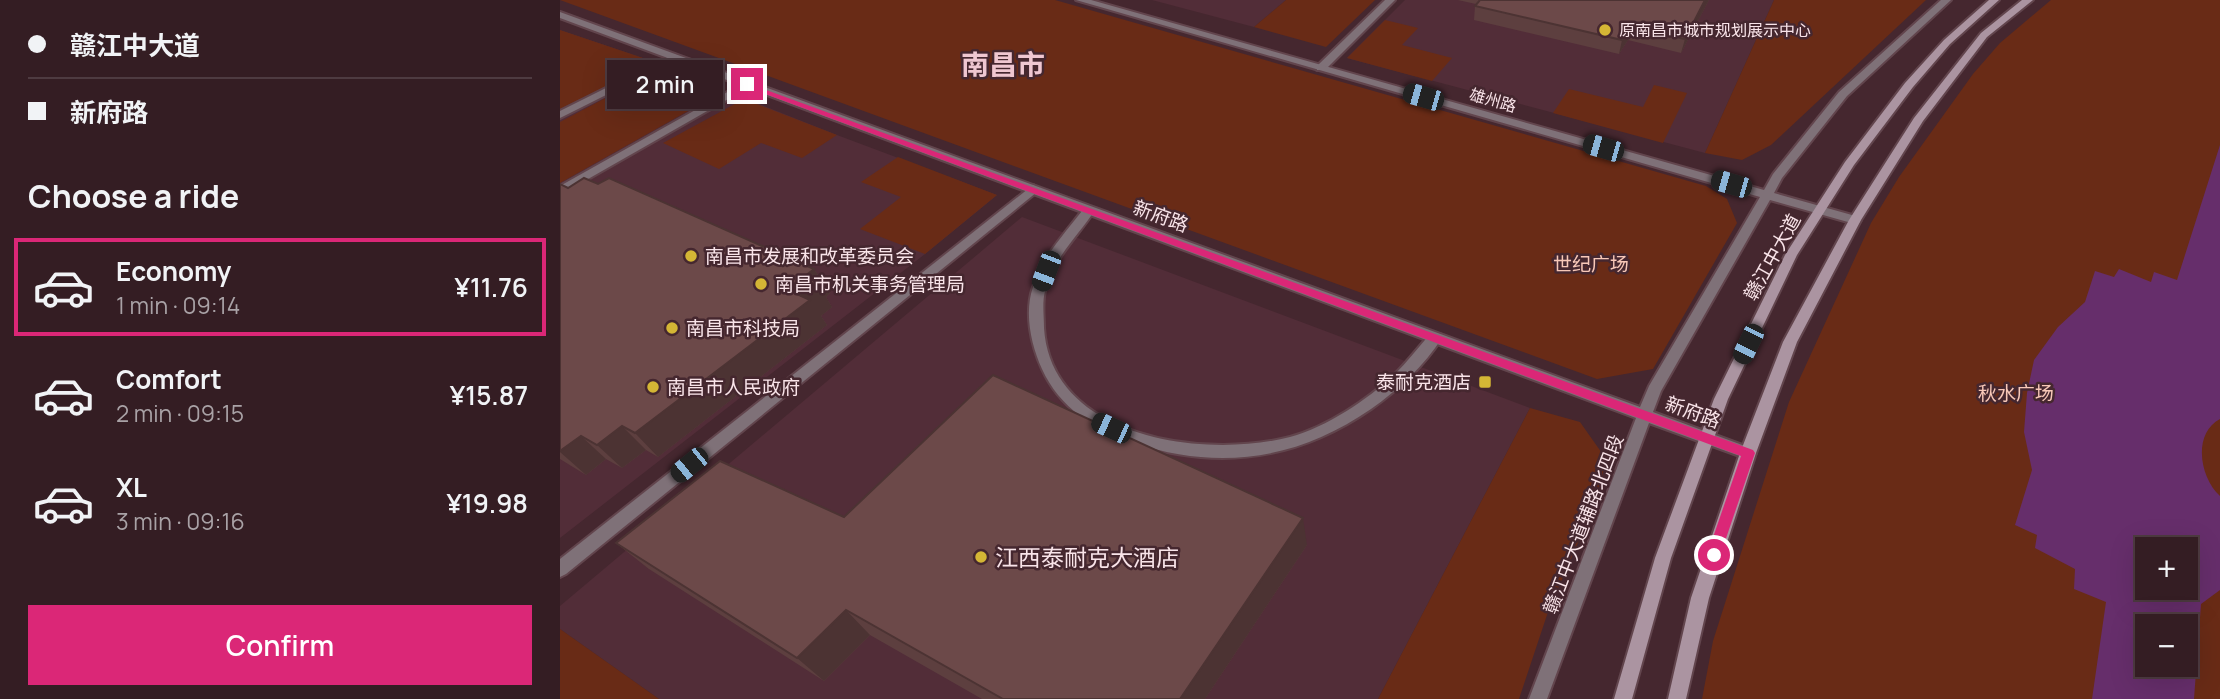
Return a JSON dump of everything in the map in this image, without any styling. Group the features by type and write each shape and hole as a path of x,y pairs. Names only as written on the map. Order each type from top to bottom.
{"main road":[{"name":"赣江中大道","path":"1623,699 1663,558 1707,438 1726,388 1791,255 1849,163 1909,85 1947,42 1994,0"},
{"path":"1676,699 1700,598 1748,453 1790,342 1855,220 1918,120 1984,35 2028,0"}],"street":[{"name":"雄州路","path":"1081,0 1855,220"},
{"path":"1321,68 1390,0"},
{"name":"赣江中大道辅路北四段","path":"1538,699 1654,390 1777,177 1843,94 1946,0"},
{"name":"新府路","path":"560,15 1748,453"},
{"path":"560,115 674,57"},
{"path":"560,191 747,84"},
{"path":"560,569 1033,190"},
{"path":"1089,210 1046,271 1035,299 1039,356 1046,373 1067,400 1095,421 1128,436 1183,451 1229,453 1292,443 1343,419 1394,384 1435,338"}],"shaded area":[{"path":"1152,0 1286,0 1254,27"},
{"path":"1405,0 1774,0 1705,153 1347,58"},
{"path":"560,30 643,58 997,195 560,538"},
{"path":"2220,145 2220,419 2205,435 2202,456 2208,478 2220,496 2220,590 2201,604 2198,645 2198,614 2135,614 2135,677 2196,677 2194,699 2092,699 2106,602 2074,589 2075,569 2035,548 2037,535 2015,525 2032,470 2024,432 2027,393 2034,360 2058,327 2085,302 2095,271 2114,277 2119,269 2151,282 2154,272 2177,280"},
{"path":"1022,217 1530,408 1378,699 659,699 560,629 560,606"}],"green space":[{"name":"世纪广场","path":"560,0 1055,0 1706,186 1727,199 1737,223 1653,369 1597,379"},
{"path":"1286,0 1375,0 1326,47 1254,27"},
{"path":"1774,0 1926,0 1771,145 1742,160 1705,153"},
{"name":"秋水广场","path":"2051,0 2220,0 2220,699 1702,699 1713,641 1789,402 1871,223 1899,177 1973,74 2000,43"},
{"path":"1385,20 1418,28 1402,45 1452,58 1432,81 1347,58"},
{"path":"560,30 643,58 638,71 560,109"},
{"path":"674,70 718,89 713,97 560,183 560,122 653,73"},
{"path":"1654,85 1687,93 1663,143 1553,113 1569,89 1643,107"},
{"path":"744,99 837,135 802,158 761,143 719,169 663,143"},
{"path":"898,157 997,195 925,254 860,229 901,197 861,182"},
{"path":"1530,408 1580,422 1611,466 1548,612 1519,699 1378,699"},
{"path":"560,629 659,699 560,699"}],"building":[{"name":"原南昌市城市规划展示中心","path":"1480,0 1705,0 1685,39 1631,27 1622,40 1475,6"},
{"name":"南昌市人民政府","path":"584,178 598,184 609,178 814,269 804,277 817,282 799,295 810,300 635,433 622,426 597,445 581,436 560,451 560,184 568,188"},
{"name":"江西泰耐克大酒店","path":"993,375 1303,518 1180,699 1003,699 846,610 797,658 616,543 720,461 844,517"}],"place":[{"name":"原南昌市城市规划展示中心","path":"1605,30"},
{"name":"南昌市发展和改革委员会","path":"691,256"},
{"name":"南昌市机关事务管理局","path":"761,284"},
{"name":"南昌市科技局","path":"672,328"},
{"name":"泰耐克酒店","path":"1485,382"},
{"name":"南昌市人民政府","path":"653,387"},
{"name":"江西泰耐克大酒店","path":"981,557"}],"district":[{"name":"南昌市","path":"1003,64"}],"route":[{"path":"747,84 1748,453 1714,555"}]}
